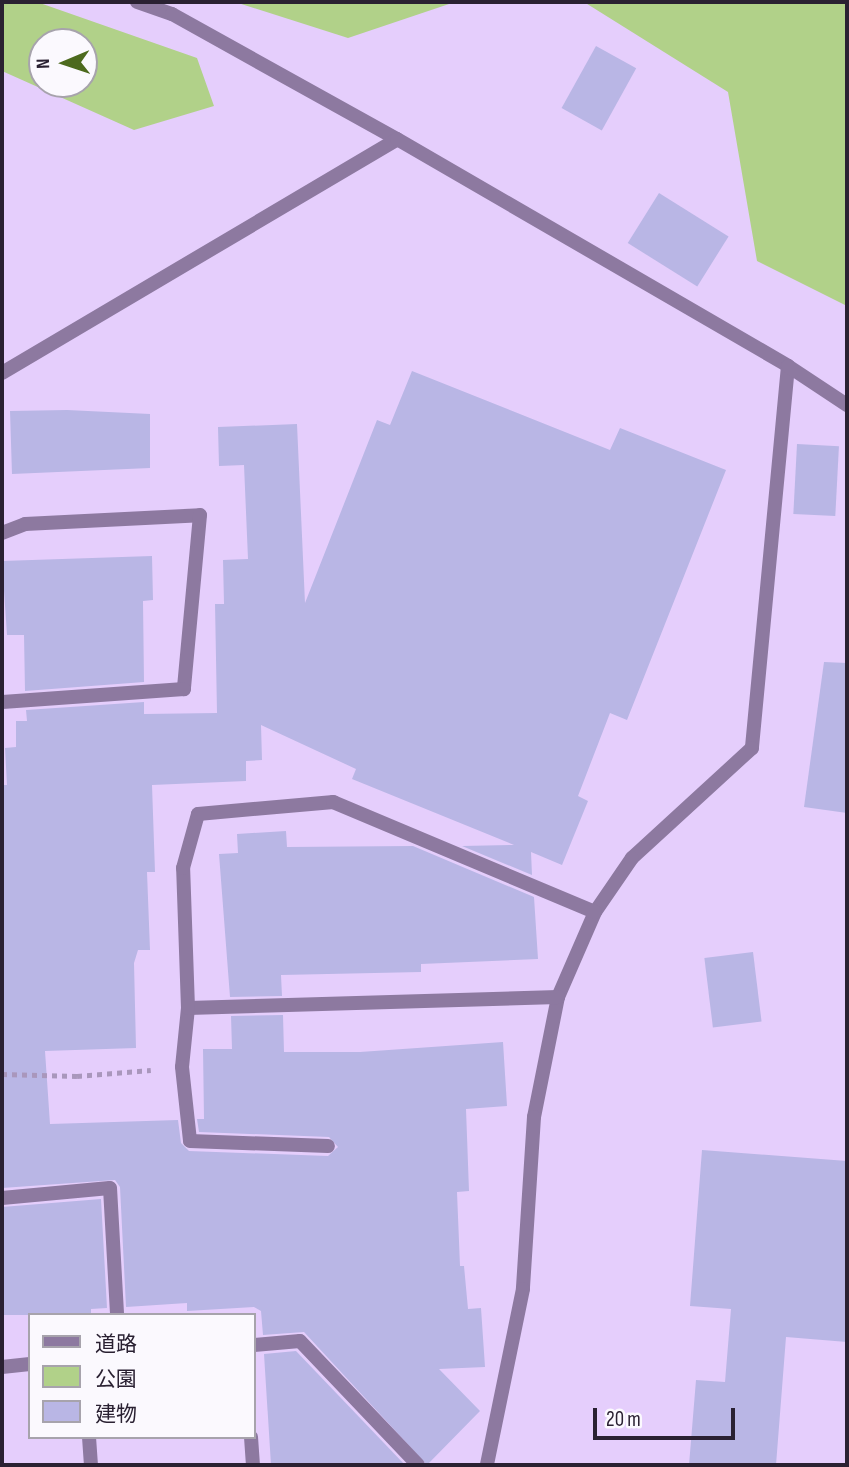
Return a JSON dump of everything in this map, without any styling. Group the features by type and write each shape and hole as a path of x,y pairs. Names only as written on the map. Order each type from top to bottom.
{"street":[{"path":"137,2 172,14 397,139 788,366 847,405"},
{"path":"2,373 397,139"},
{"path":"487,1465 523,1289 534,1117 558,997 595,912 632,858 752,748 788,366"},
{"path":"2,533 25,524 200,515 184,689 2,702"},
{"path":"328,1146 190,1140 182,1068 188,1008 183,868 198,814 332,802 595,912"},
{"path":"188,1008 558,997"},
{"path":"2,1198 110,1188 117,1313"},
{"path":"256,1345 300,1341 418,1465"},
{"path":"2,1367 28,1364"},
{"path":"89,1439 91,1465"},
{"path":"251,1439 253,1465"}],"path":[{"path":"2,1074 77,1076 182,1068"}],"green space":[{"path":"2,2 37,2 197,58 214,106 134,130 62,98 98,98 98,28 28,28 28,83 2,71"},
{"path":"235,2 455,2 348,38"},
{"path":"584,2 847,2 847,306 757,261 728,92"}],"building":[{"path":"596,46 636,68 602,130 562,108"},
{"path":"659,193 729,236 697,286 628,243"},
{"path":"412,371 610,450 620,428 726,470 627,720 610,713 578,796 588,801 562,865 531,852 532,875 462,846 514,845 352,779 356,769 261,725 262,760 246,761 246,781 152,785 155,872 147,872 150,950 138,950 134,963 136,1048 45,1051 50,1124 178,1120 181,1143 189,1151 328,1156 338,1147 329,1137 199,1132 197,1119 204,1119 203,1049 232,1049 231,1016 283,1015 284,1052 360,1052 503,1042 507,1106 466,1109 469,1191 457,1192 460,1266 464,1266 468,1309 481,1308 485,1367 439,1369 480,1411 427,1465 304,1332 263,1335 261,1311 254,1307 187,1311 187,1303 126,1307 120,1187 115,1180 2,1188 2,785 7,785 5,748 16,747 16,721 27,721 26,710 144,702 144,714 217,713 215,604 224,604 223,560 248,559 244,465 219,466 218,427 297,424 305,603 377,420 390,425"},
{"path":"67,410 150,414 150,468 12,474 10,411"},
{"path":"797,444 839,446 835,516 793,514"},
{"path":"152,556 153,600 143,601 144,682 25,691 24,635 7,635 2,561"},
{"path":"824,662 847,663 847,813 804,807"},
{"path":"286,831 287,847 413,846 534,897 538,959 421,964 421,972 281,975 282,996 230,997 219,854 238,853 237,834"},
{"path":"753,952 762,1021 713,1027 704,958"},
{"path":"702,1150 847,1161 847,1342 786,1337 776,1465 689,1465 696,1380 725,1382 731,1309 690,1306"},
{"path":"101,1199 107,1308 91,1309 91,1313 2,1315 2,1207"},
{"path":"296,1351 405,1465 271,1465 264,1354"}]}
